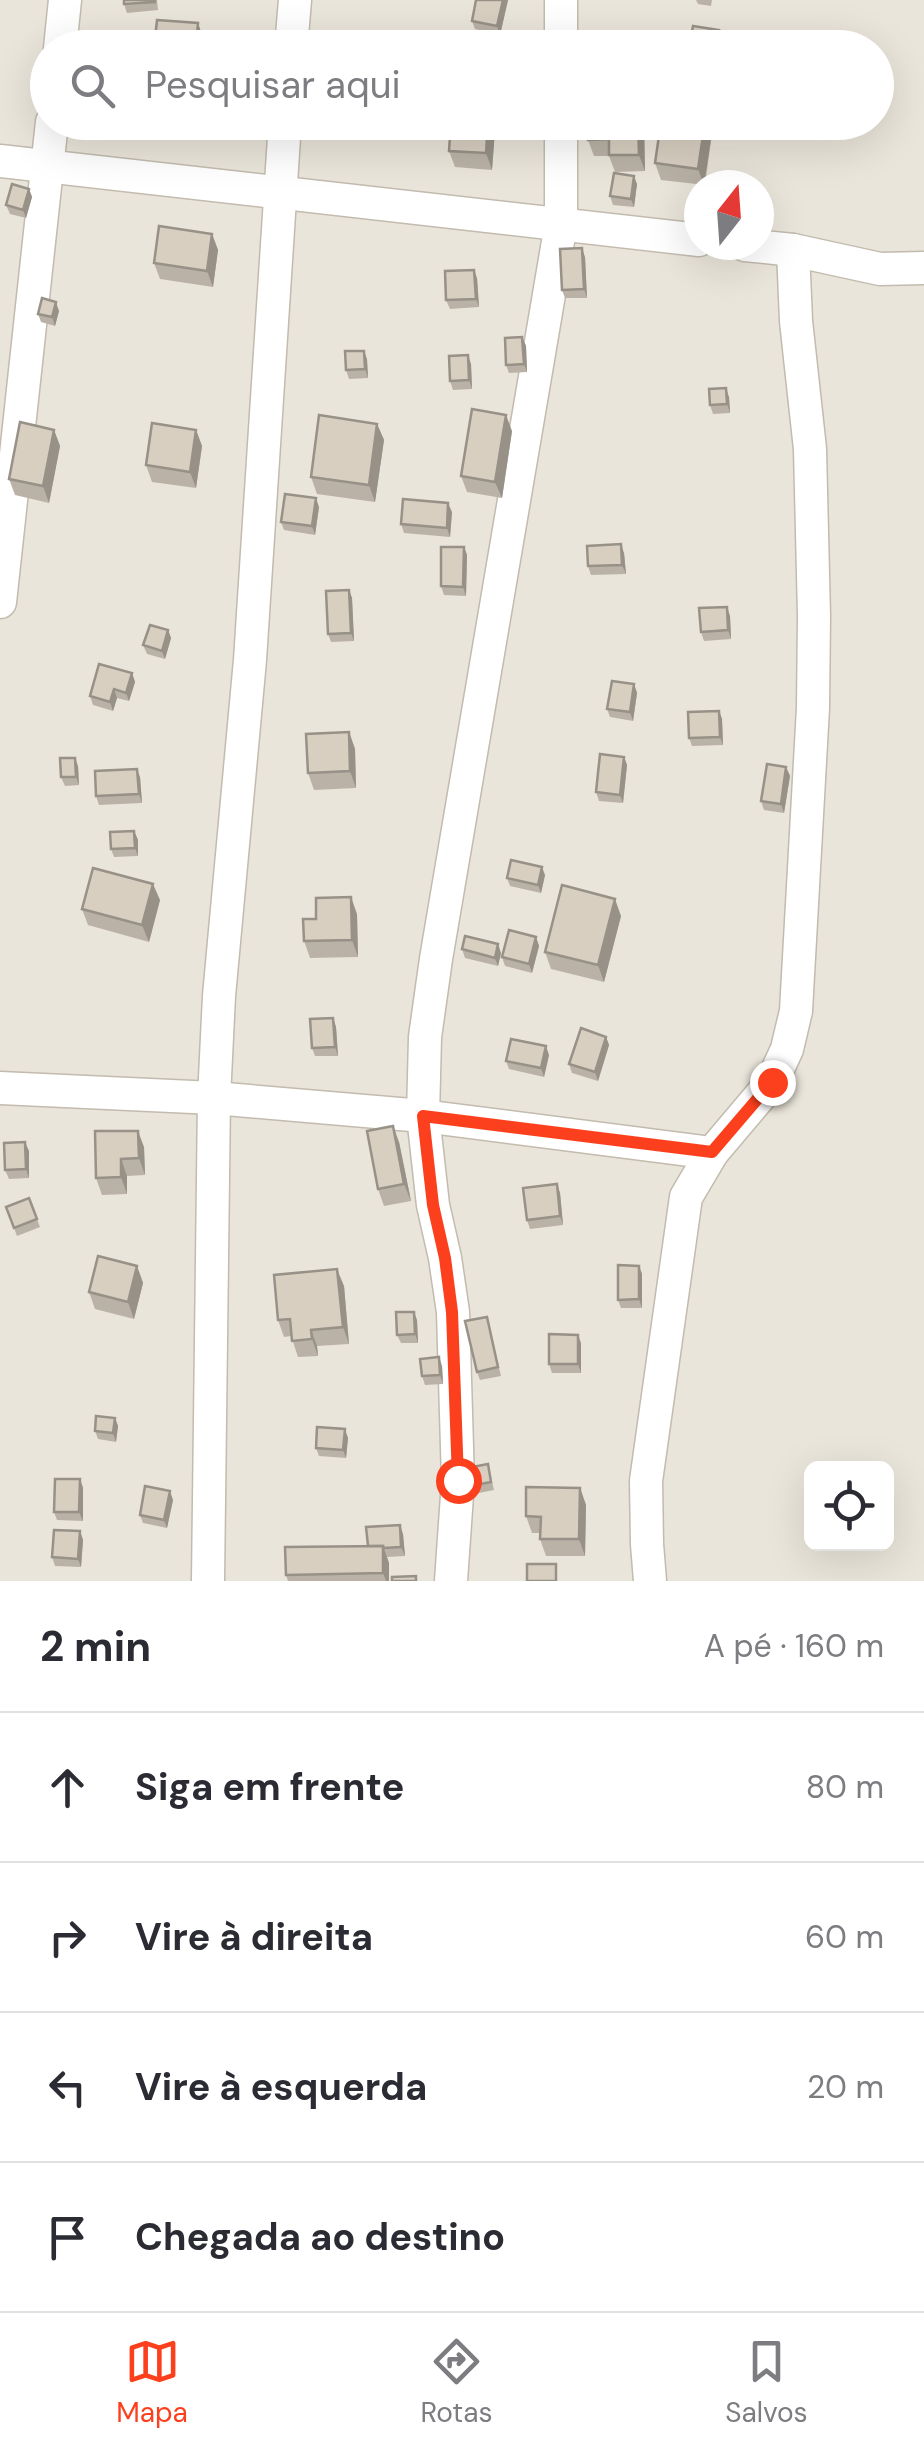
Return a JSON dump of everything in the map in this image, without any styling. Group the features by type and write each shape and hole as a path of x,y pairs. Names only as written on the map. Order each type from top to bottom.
{"street":[{"path":"62,30 65,0"},
{"path":"292,30 294,0"},
{"path":"560,0 560,30"},
{"path":"0,602 50,140"},
{"path":"208,1581 214,1098 219,996 250,660 284,140"},
{"path":"451,1581 458,1480 452,1312 433,1205 423,1116 425,1037 560,224 560,140"},
{"path":"0,161 684,238"},
{"path":"774,248 880,268 924,268"},
{"path":"650,1581 646,1482 686,1198 712,1152 772,1082 787,1050 796,1011 813,708 814,616 810,448 796,321 793,250"},
{"path":"0,1088 214,1098 423,1116 712,1152"}],"shaded area":[{"path":"0,0 924,0 924,1581 0,1581"}],"building":[{"path":"124,0 155,0 155,2 124,4"},
{"path":"476,0 503,0 497,26 472,21"},
{"path":"157,20 198,23 197,30 156,30"},
{"path":"450,140 487,140 486,153 449,151"},
{"path":"609,140 639,140 639,155 609,155"},
{"path":"658,140 702,140 698,169 655,163"},
{"path":"614,173 634,176 631,199 610,196"},
{"path":"12,184 29,189 23,210 6,205"},
{"path":"159,226 212,234 207,271 154,263"},
{"path":"582,248 584,289 562,290 560,249"},
{"path":"474,270 476,299 446,300 445,271"},
{"path":"42,298 56,302 52,317 38,314"},
{"path":"522,337 524,364 506,365 505,338"},
{"path":"345,351 364,351 365,369 346,370"},
{"path":"468,355 469,380 450,381 449,356"},
{"path":"726,388 727,404 710,405 709,389"},
{"path":"472,409 506,415 495,482 461,476"},
{"path":"319,415 377,424 369,485 311,477"},
{"path":"20,422 54,430 43,486 9,479"},
{"path":"152,423 196,430 190,472 146,465"},
{"path":"285,494 316,498 312,526 281,522"},
{"path":"403,499 448,503 447,528 401,524"},
{"path":"621,544 622,565 588,566 587,546"},
{"path":"441,547 464,547 463,587 441,586"},
{"path":"349,590 351,633 328,634 326,591"},
{"path":"727,607 728,630 701,632 699,608"},
{"path":"150,625 168,630 162,651 143,645"},
{"path":"99,664 132,673 126,693 114,689 110,702 90,696"},
{"path":"612,681 634,684 630,712 607,709"},
{"path":"719,711 720,737 689,738 688,712"},
{"path":"349,732 350,771 308,773 306,734"},
{"path":"600,754 624,757 620,795 596,792"},
{"path":"60,758 75,758 76,777 61,777"},
{"path":"767,764 786,767 781,804 761,801"},
{"path":"137,769 139,794 96,796 95,771"},
{"path":"134,831 135,848 111,849 110,832"},
{"path":"511,860 542,867 538,885 507,878"},
{"path":"93,868 153,884 142,925 82,909"},
{"path":"562,885 615,899 598,965 545,952"},
{"path":"351,897 352,940 304,941 303,919 316,919 316,898"},
{"path":"509,930 536,937 529,964 502,957"},
{"path":"465,936 498,944 495,958 462,949"},
{"path":"333,1018 335,1047 312,1048 310,1019"},
{"path":"581,1028 606,1037 595,1072 569,1064"},
{"path":"511,1039 546,1046 541,1068 506,1061"},
{"path":"393,1126 404,1184 378,1189 367,1131"},
{"path":"95,1131 138,1131 139,1158 121,1159 121,1177 96,1178"},
{"path":"25,1142 26,1169 5,1170 4,1143"},
{"path":"557,1184 560,1216 527,1220 523,1188"},
{"path":"29,1198 37,1219 14,1228 6,1207"},
{"path":"98,1256 137,1266 128,1302 89,1292"},
{"path":"618,1265 639,1266 639,1299 618,1300"},
{"path":"337,1269 343,1327 311,1330 312,1339 292,1341 290,1319 278,1320 274,1275"},
{"path":"396,1312 414,1312 415,1334 397,1335"},
{"path":"487,1317 498,1367 477,1372 465,1321"},
{"path":"549,1334 578,1335 578,1364 549,1364"},
{"path":"439,1357 440,1375 422,1376 420,1359"},
{"path":"96,1416 115,1418 113,1433 95,1431"},
{"path":"317,1427 345,1429 343,1450 316,1448"},
{"path":"488,1464 491,1482 470,1486 467,1468"},
{"path":"55,1479 80,1479 79,1512 54,1512"},
{"path":"145,1486 170,1491 164,1520 140,1515"},
{"path":"526,1487 580,1488 579,1539 540,1539 541,1517 526,1516"},
{"path":"400,1525 401,1547 368,1546 366,1527"},
{"path":"54,1530 80,1531 78,1559 52,1557"},
{"path":"383,1546 383,1573 286,1575 285,1547"},
{"path":"527,1564 556,1564 556,1581 527,1581"},
{"path":"416,1576 416,1581 392,1581 392,1577"}],"route":[{"path":"458,1480 452,1312 433,1205 423,1116 712,1152 772,1082"}]}
